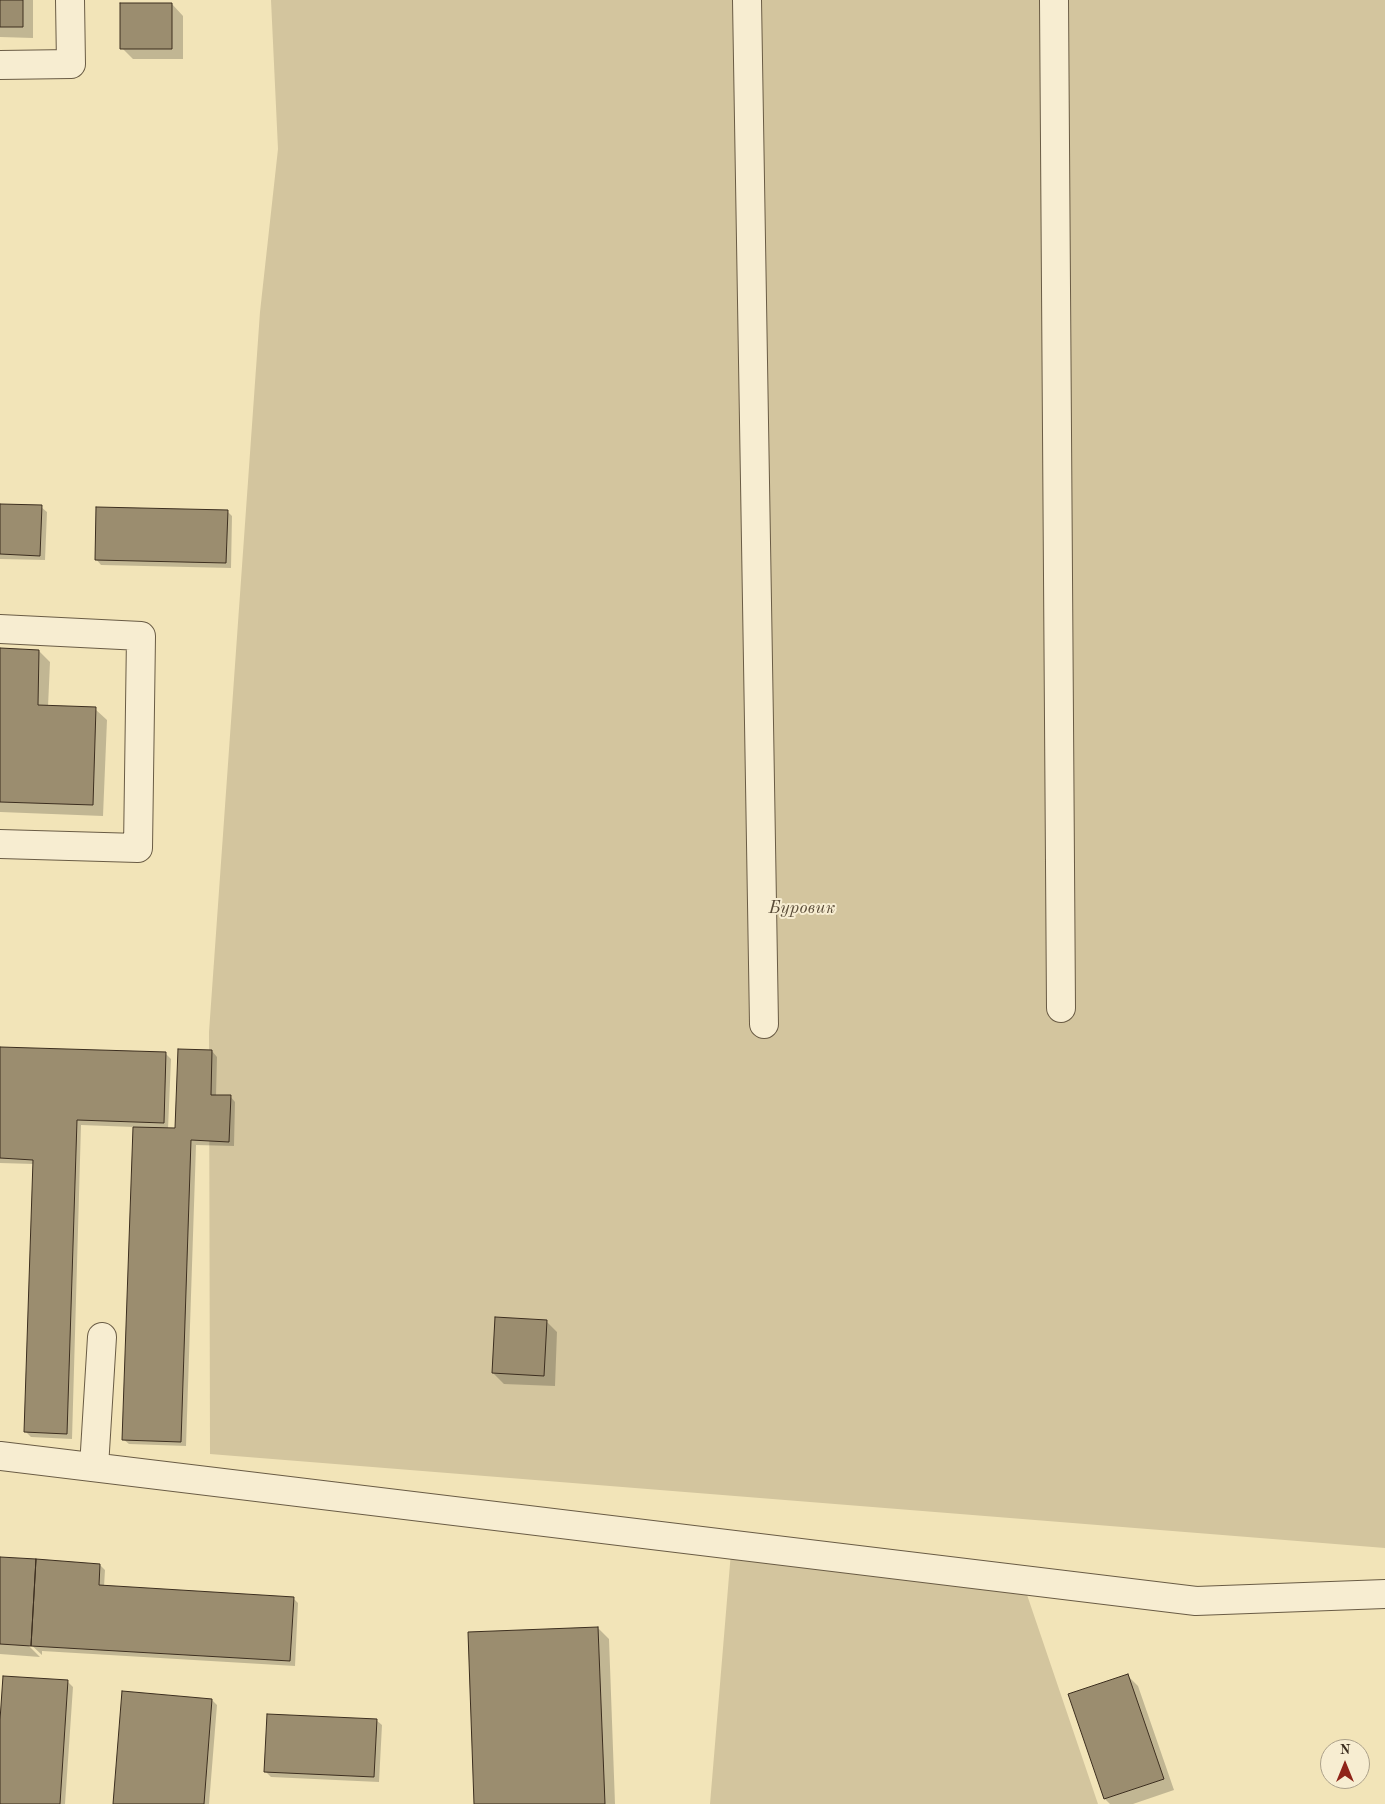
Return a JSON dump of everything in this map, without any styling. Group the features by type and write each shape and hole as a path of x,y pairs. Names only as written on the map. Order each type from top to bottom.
{"street":[{"path":"0,65 71,64 70,0"},
{"path":"748,0 764,1024"},
{"path":"1054,0 1061,1008"},
{"path":"0,629 141,636 138,848 0,844"},
{"path":"94,1466 102,1337"},
{"path":"0,1456 1196,1601 1385,1594"}],"green space":[{"name":"Буровик","path":"271,0 1385,0 1385,1548 210,1454 209,1032 260,312 278,149"},
{"path":"732,1540 1023,1583 1098,1804 710,1804"}],"building":[{"path":"0,0 23,0 23,27 0,27"},
{"path":"120,3 172,3 172,49 120,49"},
{"path":"0,504 42,505 40,556 0,554"},
{"path":"96,507 228,510 226,563 95,560"},
{"path":"0,648 39,650 38,705 96,707 93,805 0,802"},
{"path":"0,1047 166,1052 164,1123 77,1120 67,1434 24,1432 33,1160 0,1158"},
{"path":"178,1049 212,1050 211,1095 231,1095 229,1142 191,1140 181,1442 122,1440 133,1127 175,1128"},
{"path":"495,1317 547,1320 544,1376 492,1373"},
{"path":"0,1557 36,1559 31,1646 0,1644"},
{"path":"36,1559 100,1564 99,1585 294,1597 290,1661 31,1646"},
{"path":"598,1627 605,1804 474,1804 468,1632"},
{"path":"1128,1674 1164,1779 1104,1799 1068,1694"},
{"path":"3,1676 68,1680 60,1804 0,1804 0,1720"},
{"path":"122,1691 212,1699 204,1804 113,1804"},
{"path":"267,1714 377,1719 374,1777 264,1772"}]}
